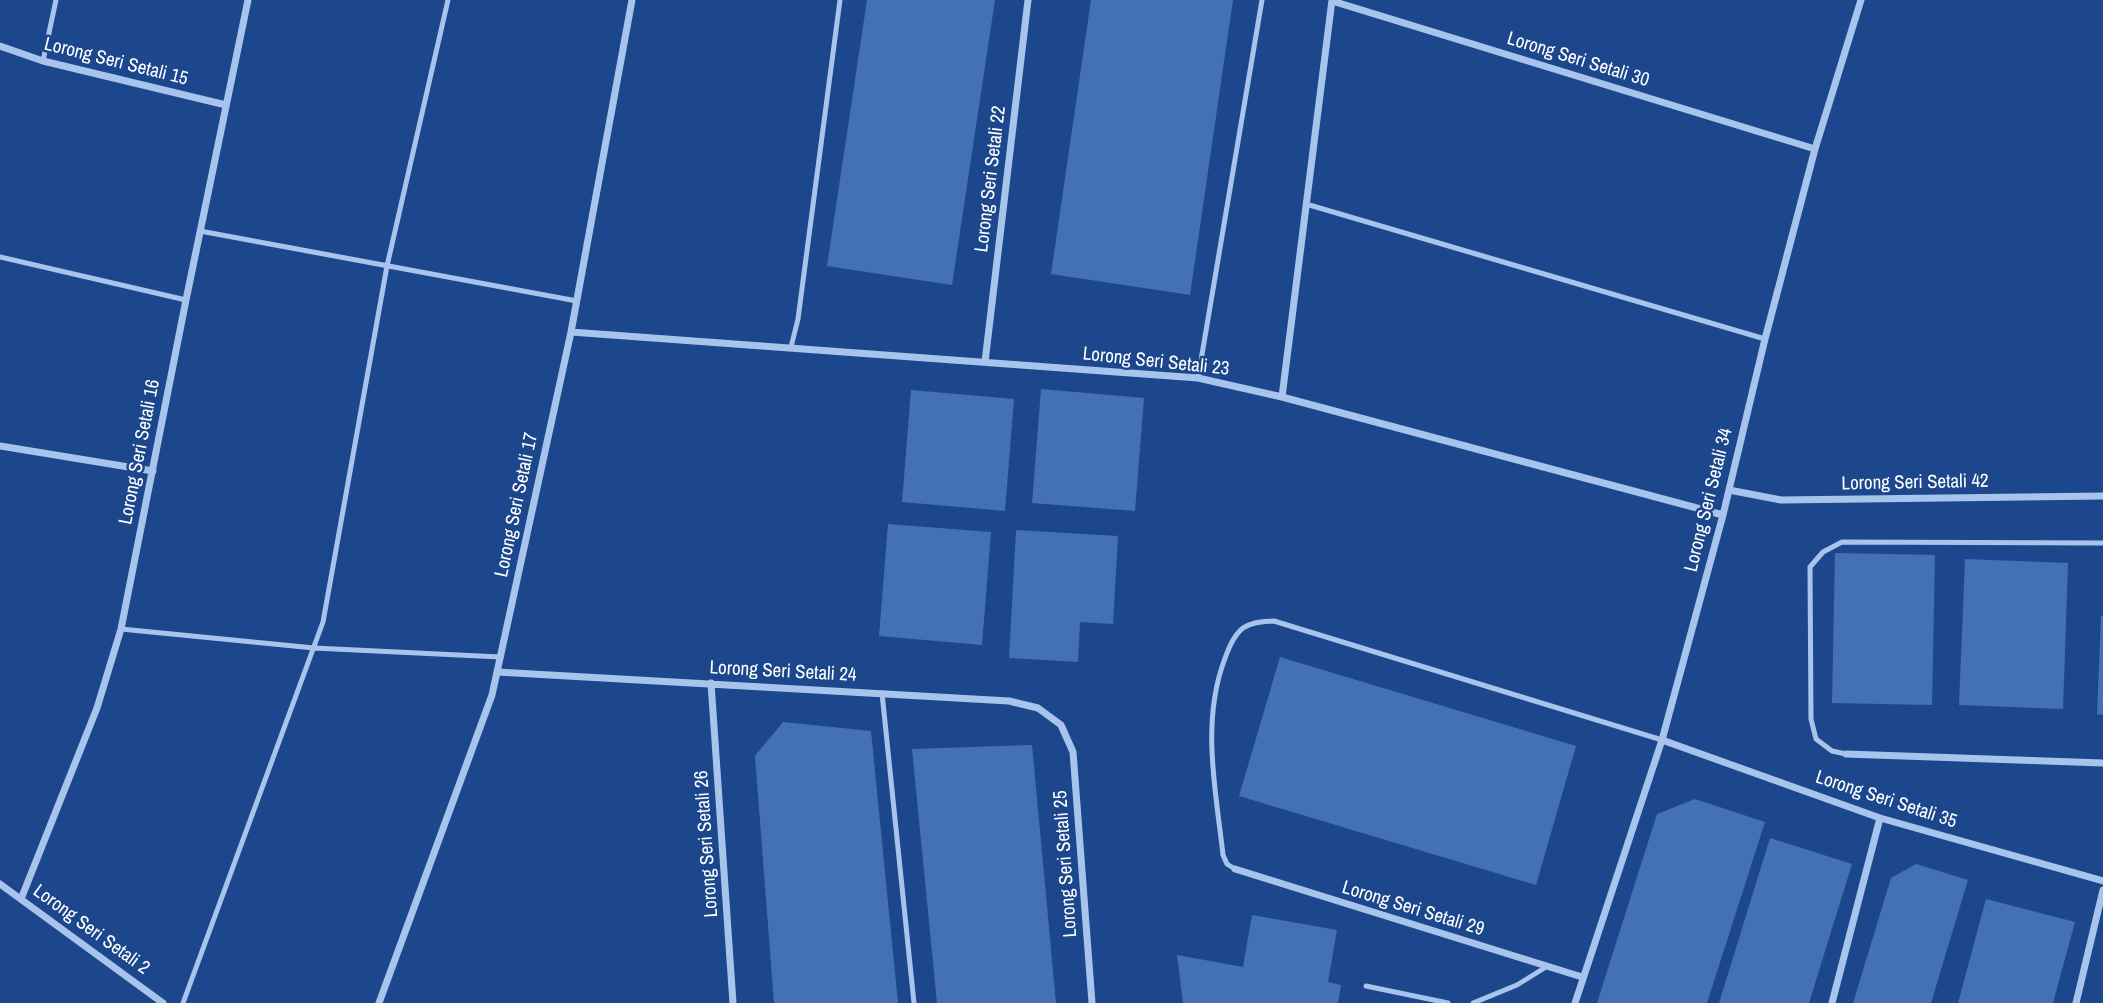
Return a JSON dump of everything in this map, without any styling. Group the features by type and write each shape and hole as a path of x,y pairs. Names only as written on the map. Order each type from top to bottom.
{"street":[{"name":"Lorong Seri Setali 16","path":"22,899 97,708 121,629 248,0"},
{"name":"Lorong Seri Setali 17","path":"379,1003 492,695 571,332 632,0"},
{"name":"Lorong Seri Setali 22","path":"985,362 1028,0"},
{"name":"Lorong Seri Setali 30","path":"1332,0 1815,149"},
{"path":"1282,397 1332,0"},
{"name":"Lorong Seri Setali 34","path":"1575,1003 1662,740 1723,515 1765,339 1815,149 1861,0"},
{"name":"Lorong Seri Setali 15","path":"0,46 43,61 226,105"},
{"name":"Lorong Seri Setali 23","path":"571,332 1198,378 1282,397 1723,515"},
{"path":"0,446 153,471"},
{"name":"Lorong Seri Setali 42","path":"1729,490 1781,500 2103,496"},
{"name":"Lorong Seri Setali 24","path":"497,672 1009,701 1038,708 1061,725"},
{"name":"Lorong Seri Setali 26","path":"712,683 733,1003"},
{"name":"Lorong Seri Setali 25","path":"1061,725 1073,752 1091,1003"},
{"name":"Lorong Seri Setali 35","path":"1662,740 1880,818 2103,881"},
{"path":"1846,754 2103,763"},
{"path":"1832,1003 1880,818"},
{"name":"Lorong Seri Setali 29","path":"1235,869 1582,977"},
{"name":"Lorong Seri Setali 2","path":"0,884 163,1003"},
{"path":"2076,1003 2103,890"}],"lane":[{"path":"43,61 56,0"},
{"path":"183,1003 323,622 387,266 448,0"},
{"path":"791,348 840,0"},
{"path":"1198,378 1262,0"},
{"path":"1306,204 1765,339"},
{"path":"200,231 577,301"},
{"path":"0,257 186,300"},
{"path":"1846,754 1832,751 1816,739 1811,719 1810,567 1823,552 1842,542 2103,543"},
{"path":"1235,869 1227,864 1223,855 1211,719 1219,676 1230,645 1242,629 1258,622 1274,621 1662,740"},
{"path":"121,629 314,648 500,657"},
{"path":"882,693 914,1003"},
{"path":"1473,1003 1517,985 1546,967"},
{"path":"1366,986 1448,1003"}],"building":[{"path":"867,0 995,0 952,285 827,266"},
{"path":"1091,0 1233,0 1190,295 1051,274"},
{"path":"1041,389 1144,398 1135,511 1032,503"},
{"path":"911,390 1014,399 1005,511 902,502"},
{"path":"888,524 991,532 982,645 879,636"},
{"path":"1016,530 1118,536 1113,624 1080,622 1078,662 1009,658"},
{"path":"1835,553 1935,555 1932,705 1832,703"},
{"path":"1965,559 2068,563 2063,709 1959,705"},
{"path":"2103,616 2103,715 2097,714"},
{"path":"1280,657 1576,746 1536,885 1239,796"},
{"path":"783,722 871,731 898,1003 774,1003 755,756"},
{"path":"1032,745 1056,1003 937,1003 912,749"},
{"path":"1695,799 1765,822 1707,1003 1597,1003 1657,814"},
{"path":"1770,838 1852,864 1809,1003 1719,1003"},
{"path":"1916,864 1968,880 1931,1003 1853,1003 1891,878"},
{"path":"1986,899 2075,922 2053,1003 1958,1003"},
{"path":"1252,915 1337,930 1328,982 1341,985 1338,1003 1183,1003 1177,955 1243,967"}]}
